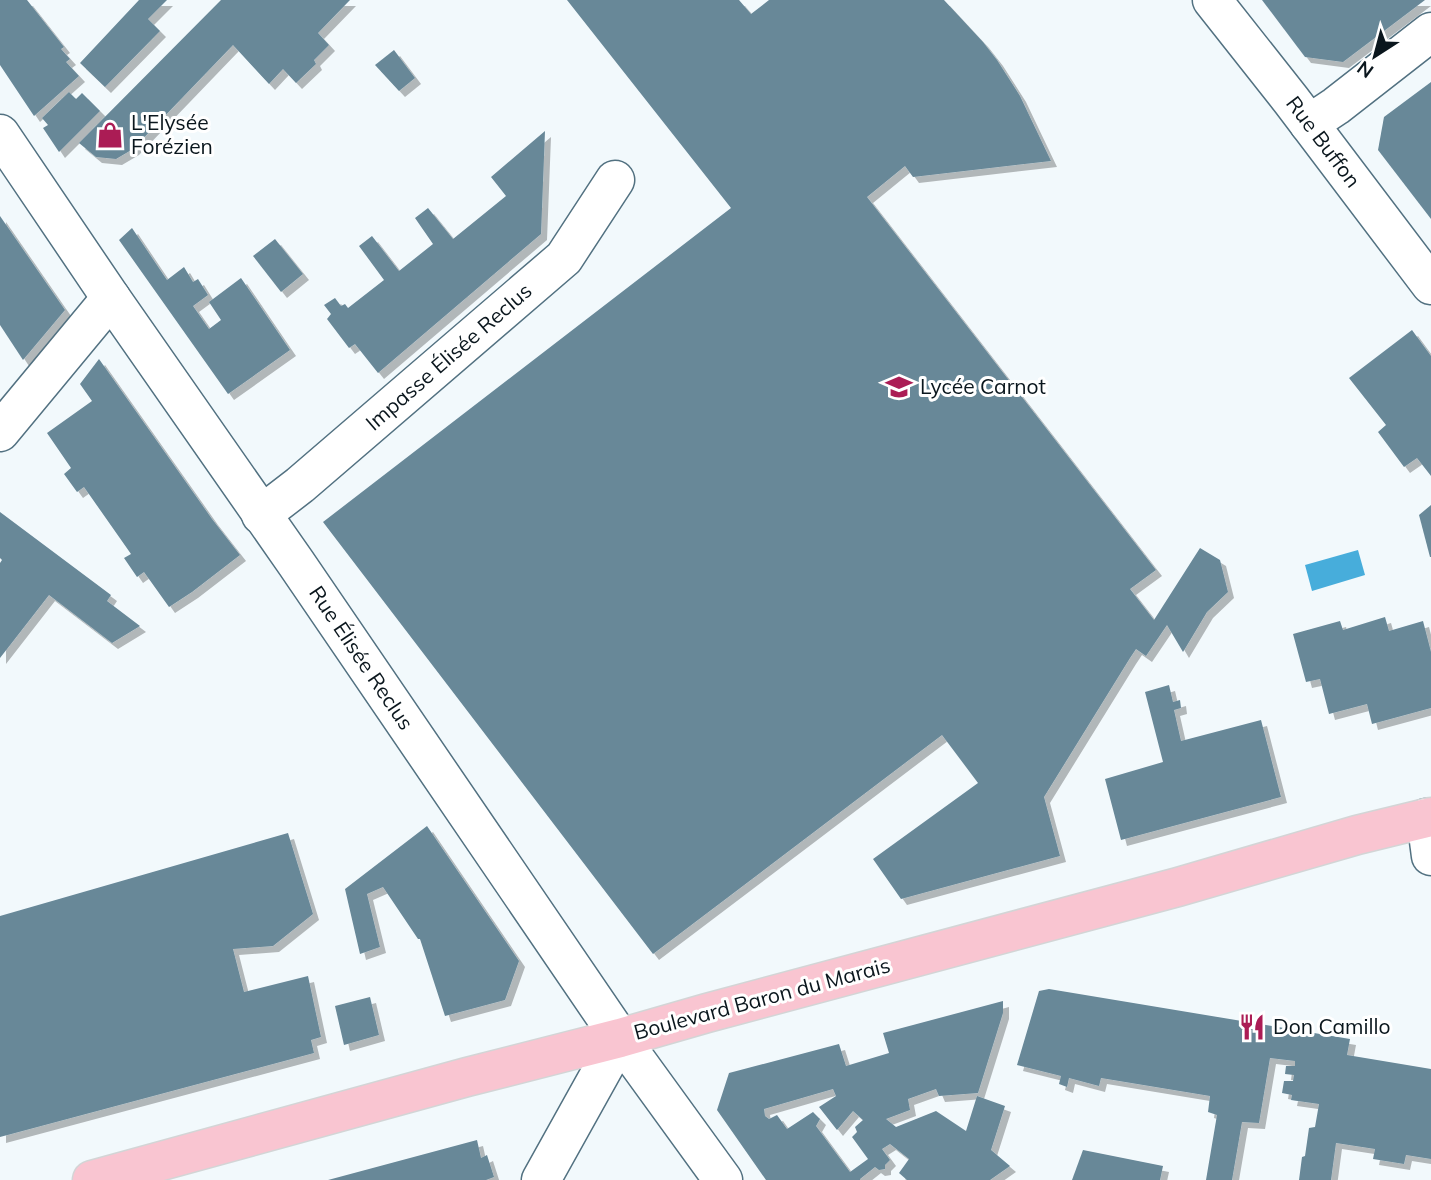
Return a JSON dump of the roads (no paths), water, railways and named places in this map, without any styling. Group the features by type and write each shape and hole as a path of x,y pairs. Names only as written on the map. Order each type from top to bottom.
{"main road":[{"name":"Boulevard Baron du Marais","path":"92,1180 1165,891 1357,835 1429,817"}],"street":[{"name":"Rue Buffon","path":"1212,0 1431,285"},
{"path":"1309,124 1431,32"},
{"name":"Rue Élisée Reclus","path":"0,134 620,1038 723,1180"},
{"name":"Impasse Élisée Reclus","path":"261,516 564,258 615,180"},
{"path":"0,432 111,298"},
{"path":"1429,817 1431,856"},
{"path":"541,1180 620,1038"}],"water":[{"path":"1358,550 1365,575 1312,591 1305,565"}],"place":[{"name":"L'Elysée Forézien","path":"110,135"},
{"name":"Lycée Carnot","path":"899,387"},
{"name":"Don Camillo","path":"1252,1027"}]}
